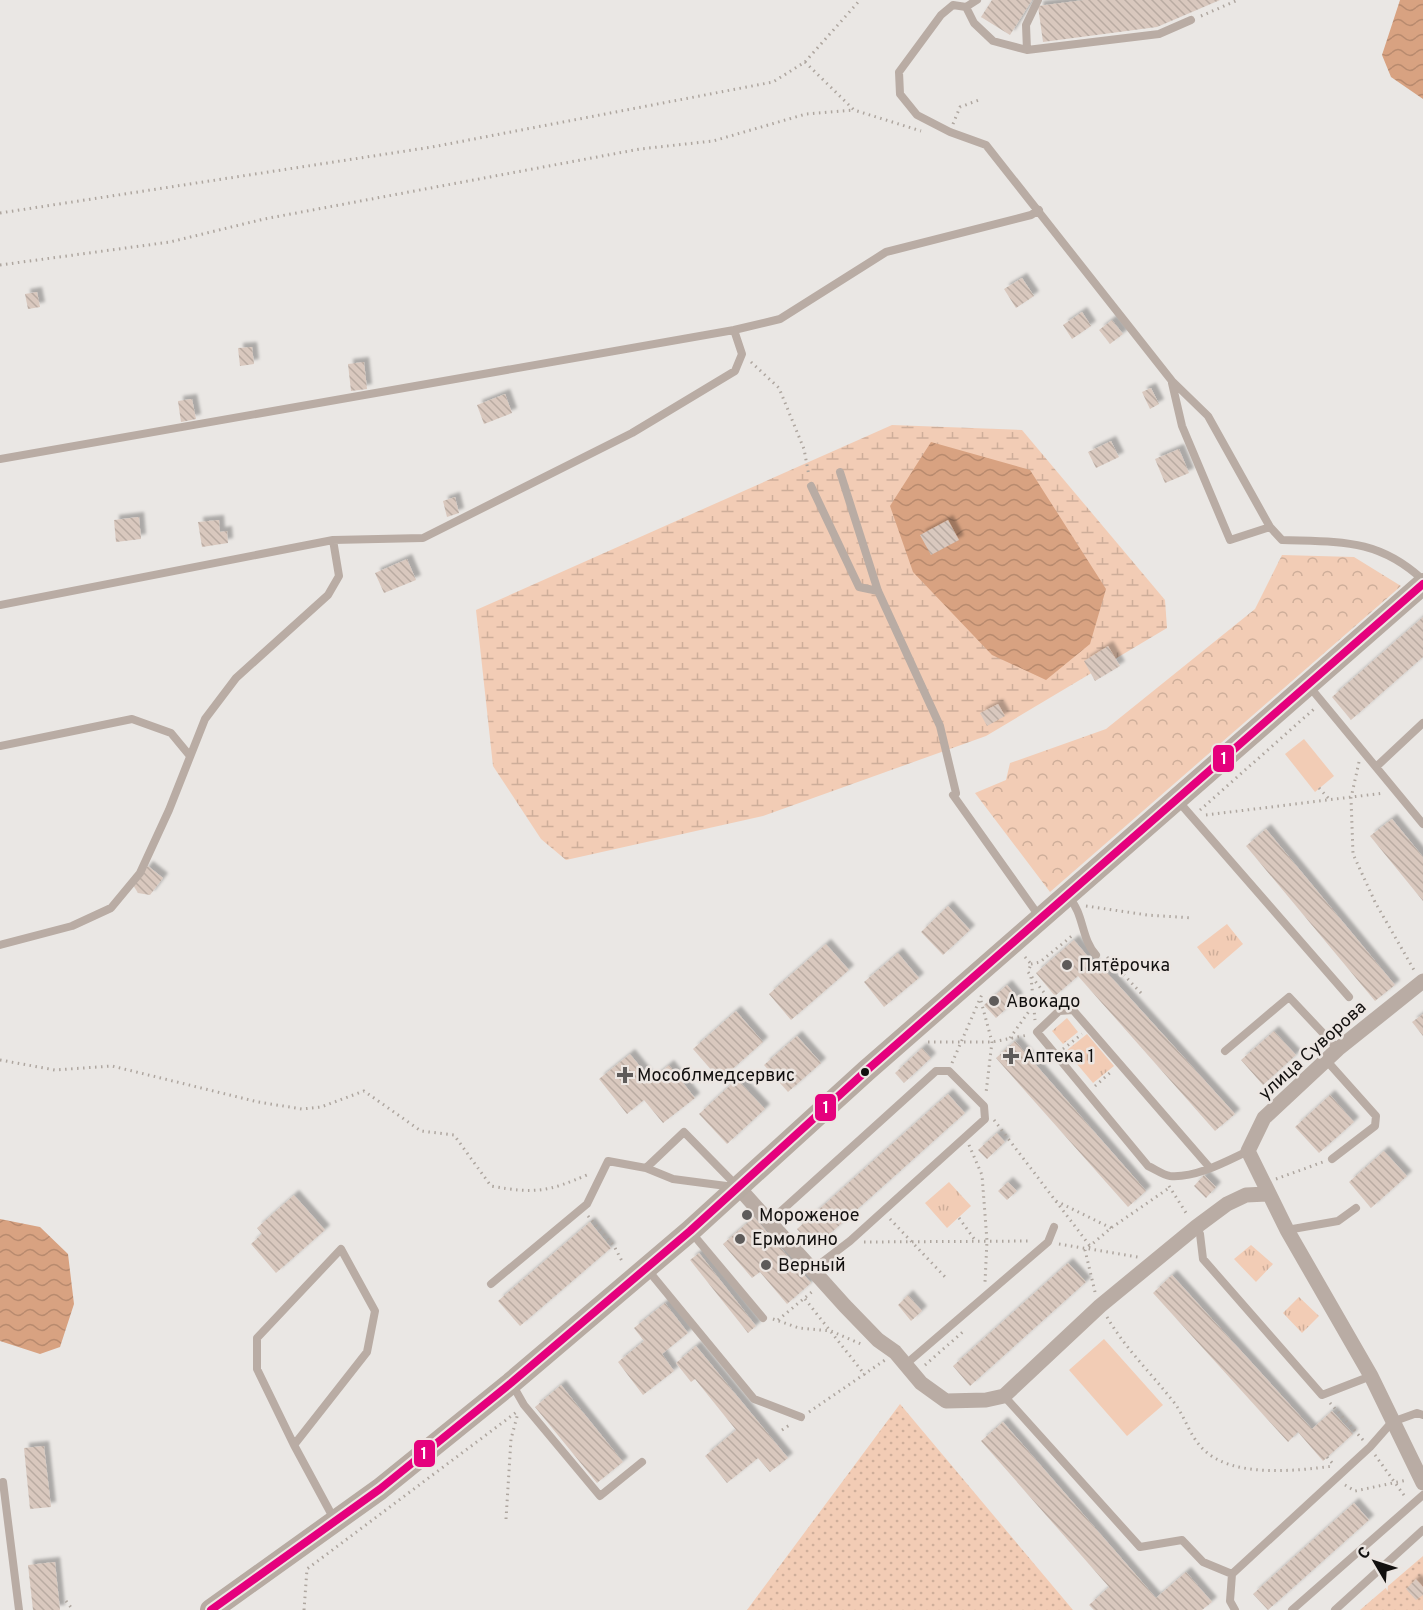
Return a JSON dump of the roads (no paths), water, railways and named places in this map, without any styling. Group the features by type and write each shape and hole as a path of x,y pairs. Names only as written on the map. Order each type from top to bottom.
{"street":[{"path":"211,1610 336,1522 511,1383 635,1266 690,1231 866,1071 1042,919 1071,900 1185,809 1308,685 1423,582"},
{"name":"улица Суворова","path":"1248,1152 1264,1118 1338,1049 1423,981"},
{"path":"1248,1152 1287,1230 1371,1376 1422,1480"},
{"path":"738,1187 878,1340 895,1352 921,1383 946,1401 986,1400 1004,1396 1100,1306 1155,1259 1227,1204 1265,1188"}],"lane":[{"path":"977,0 966,7 953,5 941,15 899,72 900,94 917,116 950,132 986,145 1172,381 1208,416 1270,527 1282,540 1346,543 1379,549 1406,564 1423,582"},
{"path":"1027,50 1026,25 1038,0"},
{"path":"966,7 974,23 993,41 1027,50 1159,34 1191,20"},
{"path":"0,459 734,330 780,319 886,252 954,237 1031,215 1039,210"},
{"path":"0,605 333,540 423,538 632,434 735,371 742,354 734,330"},
{"path":"1172,381 1182,426 1230,540 1270,527"},
{"path":"840,472 878,591 940,726 955,794 1042,919"},
{"path":"811,486 859,587 878,591"},
{"path":"0,945 72,926 111,908 140,873 169,810 205,719 236,678 328,595 339,576 333,540"},
{"path":"1308,685 1423,824"},
{"path":"0,746 132,719 171,733 190,756"},
{"path":"1376,767 1423,723"},
{"path":"1185,809 1349,996"},
{"path":"1071,900 1090,948 1096,955"},
{"path":"1225,1051 1289,997 1338,1049"},
{"path":"1210,1168 1073,1010 1059,1011 1037,1032 1148,1166 1169,1176 1210,1168 1248,1152"},
{"path":"1326,1060 1376,1116 1375,1126 1332,1159"},
{"path":"769,1222 936,1071 949,1071 984,1106 985,1119 850,1241 812,1270"},
{"path":"646,1168 684,1132 738,1187"},
{"path":"491,1284 587,1204 608,1161 646,1168 673,1179 738,1187"},
{"path":"1287,1230 1338,1221 1356,1208"},
{"path":"906,1364 988,1296 1048,1242 1054,1227"},
{"path":"1196,1227 1200,1234 1203,1259 1322,1395 1371,1376"},
{"path":"690,1231 763,1318"},
{"path":"294,1445 367,1352 375,1311 341,1249 257,1338 257,1369 294,1445 336,1522"},
{"path":"635,1266 754,1399 801,1417"},
{"path":"511,1383 522,1407 600,1496 642,1462"},
{"path":"1004,1396 1140,1547 1182,1540 1203,1562 1232,1574"},
{"path":"1235,1610 1230,1602 1232,1574 1370,1447 1392,1422 1417,1413 1423,1415"},
{"path":"3,1482 19,1610"},
{"path":"1292,1610 1423,1495"},
{"path":"1335,1610 1423,1530"}],"water":[{"path":"1400,0 1423,0 1423,99 1391,77 1382,55"},
{"path":"931,442 1030,470 1106,589 1090,644 1046,680 992,655 913,572 890,506"},
{"path":"0,1219 40,1227 68,1254 74,1304 60,1347 40,1354 0,1341"}],"place":[{"name":"Пятёрочка","path":"1067,965"},
{"name":"Авокадо","path":"994,1001"},
{"name":"Аптека 1","path":"1011,1056"},
{"name":"Мособлмедсервис","path":"625,1075"},
{"name":"Мороженое","path":"747,1215"},
{"name":"Ермолино","path":"740,1239"},
{"name":"Верный","path":"766,1265"}]}
